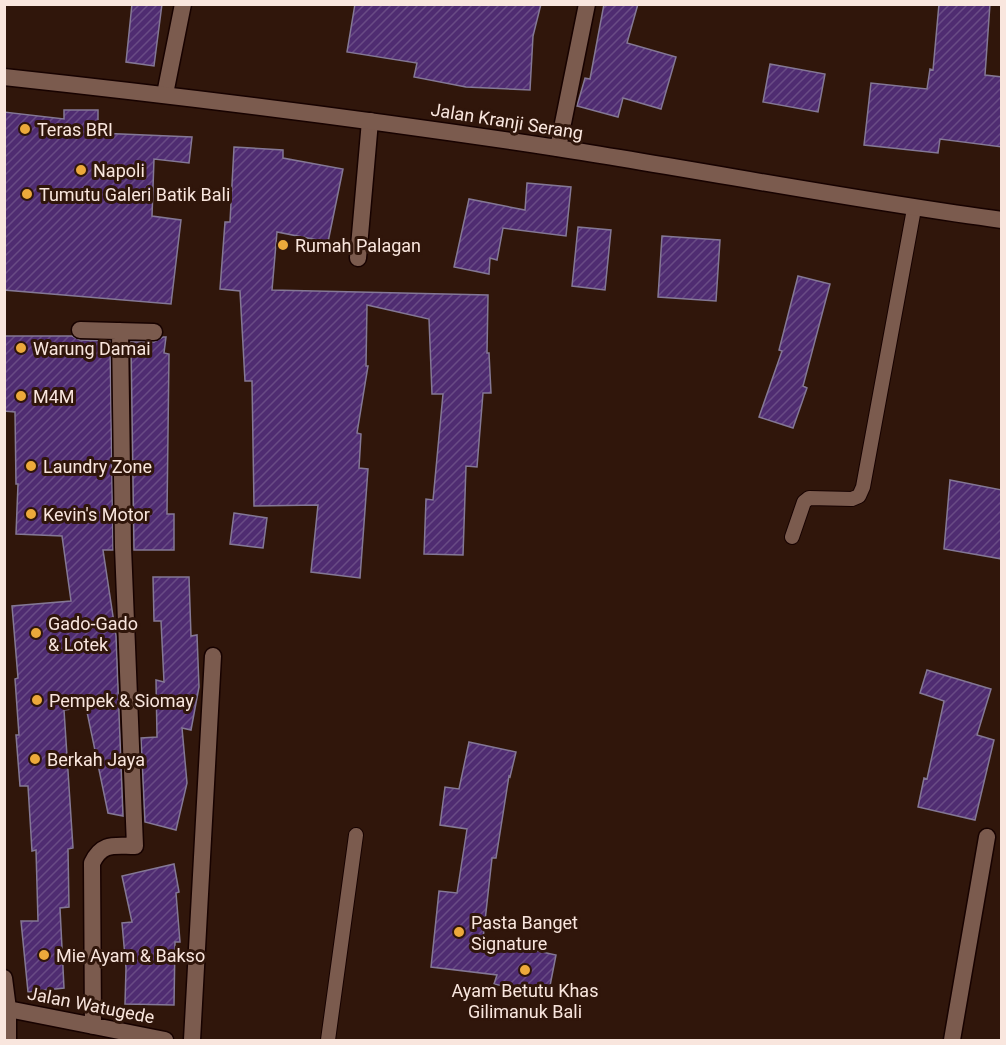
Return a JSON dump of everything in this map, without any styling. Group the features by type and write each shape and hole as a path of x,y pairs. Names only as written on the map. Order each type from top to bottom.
{"street":[{"path":"165,94 183,4"},
{"path":"558,148 587,4"},
{"name":"Jalan Kranji Serang","path":"4,77 165,94 370,121 558,148 914,208 1002,220"},
{"path":"358,258 370,121"},
{"path":"80,330 154,332"},
{"path":"93,1026 92,863 102,848 110,845 135,846 123,547 120,331"},
{"path":"192,1041 213,656"},
{"path":"952,1041 987,837"},
{"path":"4,978 8,1009 8,1041"},
{"name":"Jalan Watugede","path":"8,1009 165,1041"}],"lane":[{"path":"792,537 804,502 809,498 852,500 859,496 863,487 914,208"},
{"path":"328,1041 356,835"}],"building":[{"path":"132,4 162,4 154,66 126,62"},
{"path":"355,4 541,4 533,36 530,90 466,87 414,77 417,63 347,52"},
{"path":"604,4 638,4 627,43 676,57 661,109 623,98 618,117 577,106 585,78 590,79"},
{"path":"939,4 990,4 985,75 1002,77 1002,147 940,139 938,153 864,145 871,83 927,89 930,69 933,70"},
{"path":"770,64 825,74 818,112 763,102"},
{"path":"64,110 98,110 98,133 192,137 189,163 154,159 152,216 181,220 171,304 4,290 4,112 64,119"},
{"path":"234,147 283,150 283,158 343,169 328,242 277,232 272,290 488,295 487,353 489,353 491,393 483,393 477,467 466,466 463,555 424,554 426,499 433,500 443,394 432,394 429,319 367,305 366,366 368,366 357,433 361,434 359,468 368,469 360,578 311,572 318,505 254,506 252,381 245,381 240,291 220,289 225,222 230,222"},
{"path":"527,183 571,187 566,236 503,228 497,260 490,258 489,274 454,267 469,199 525,210"},
{"path":"578,227 611,230 605,290 572,286"},
{"path":"662,236 720,240 716,301 658,297"},
{"path":"798,276 830,284 803,386 807,388 793,428 759,417 782,351 779,350"},
{"path":"4,336 72,336 80,340 110,341 113,550 103,550 116,636 123,816 108,813 86,707 64,710 73,848 68,849 69,907 60,908 64,988 28,992 21,921 38,921 36,850 32,851 28,786 20,786 16,735 19,735 15,679 18,678 12,606 71,601 62,536 16,534 18,484 16,484 15,412 4,411"},
{"path":"166,337 164,353 169,354 167,514 174,514 174,550 134,550 131,342 154,342"},
{"path":"950,480 1002,490 1002,559 944,549"},
{"path":"234,513 267,518 263,548 230,544"},
{"path":"153,577 189,577 191,636 197,635 199,687 191,730 182,728 187,783 176,830 145,822 141,738 157,737 156,680 164,682 161,621 154,621"},
{"path":"927,670 991,689 977,735 994,740 975,820 918,807 924,778 927,779 944,701 920,693"},
{"path":"469,742 516,752 509,776 496,858 492,858 483,939 556,955 548,996 494,984 497,975 431,967 439,891 457,893 467,829 440,825 445,787 459,789"},
{"path":"174,864 179,892 176,893 180,942 175,942 174,1005 125,1004 126,968 122,923 132,922 122,876"}],"place":[{"name":"Teras BRI","path":"25,129"},
{"name":"Napoli","path":"81,170"},
{"name":"Tumutu Galeri Batik Bali","path":"27,194"},
{"name":"Rumah Palagan","path":"283,245"},
{"name":"Warung Damai","path":"21,348"},
{"name":"M4M","path":"21,396"},
{"name":"Laundry Zone","path":"31,466"},
{"name":"Kevin's Motor","path":"31,514"},
{"name":"Gado-Gado & Lotek","path":"36,633"},
{"name":"Pempek & Siomay","path":"37,700"},
{"name":"Berkah Jaya","path":"35,759"},
{"name":"Pasta Banget Signature","path":"459,932"},
{"name":"Mie Ayam & Bakso","path":"44,955"},
{"name":"Ayam Betutu Khas Gilimanuk Bali","path":"525,970"}]}
